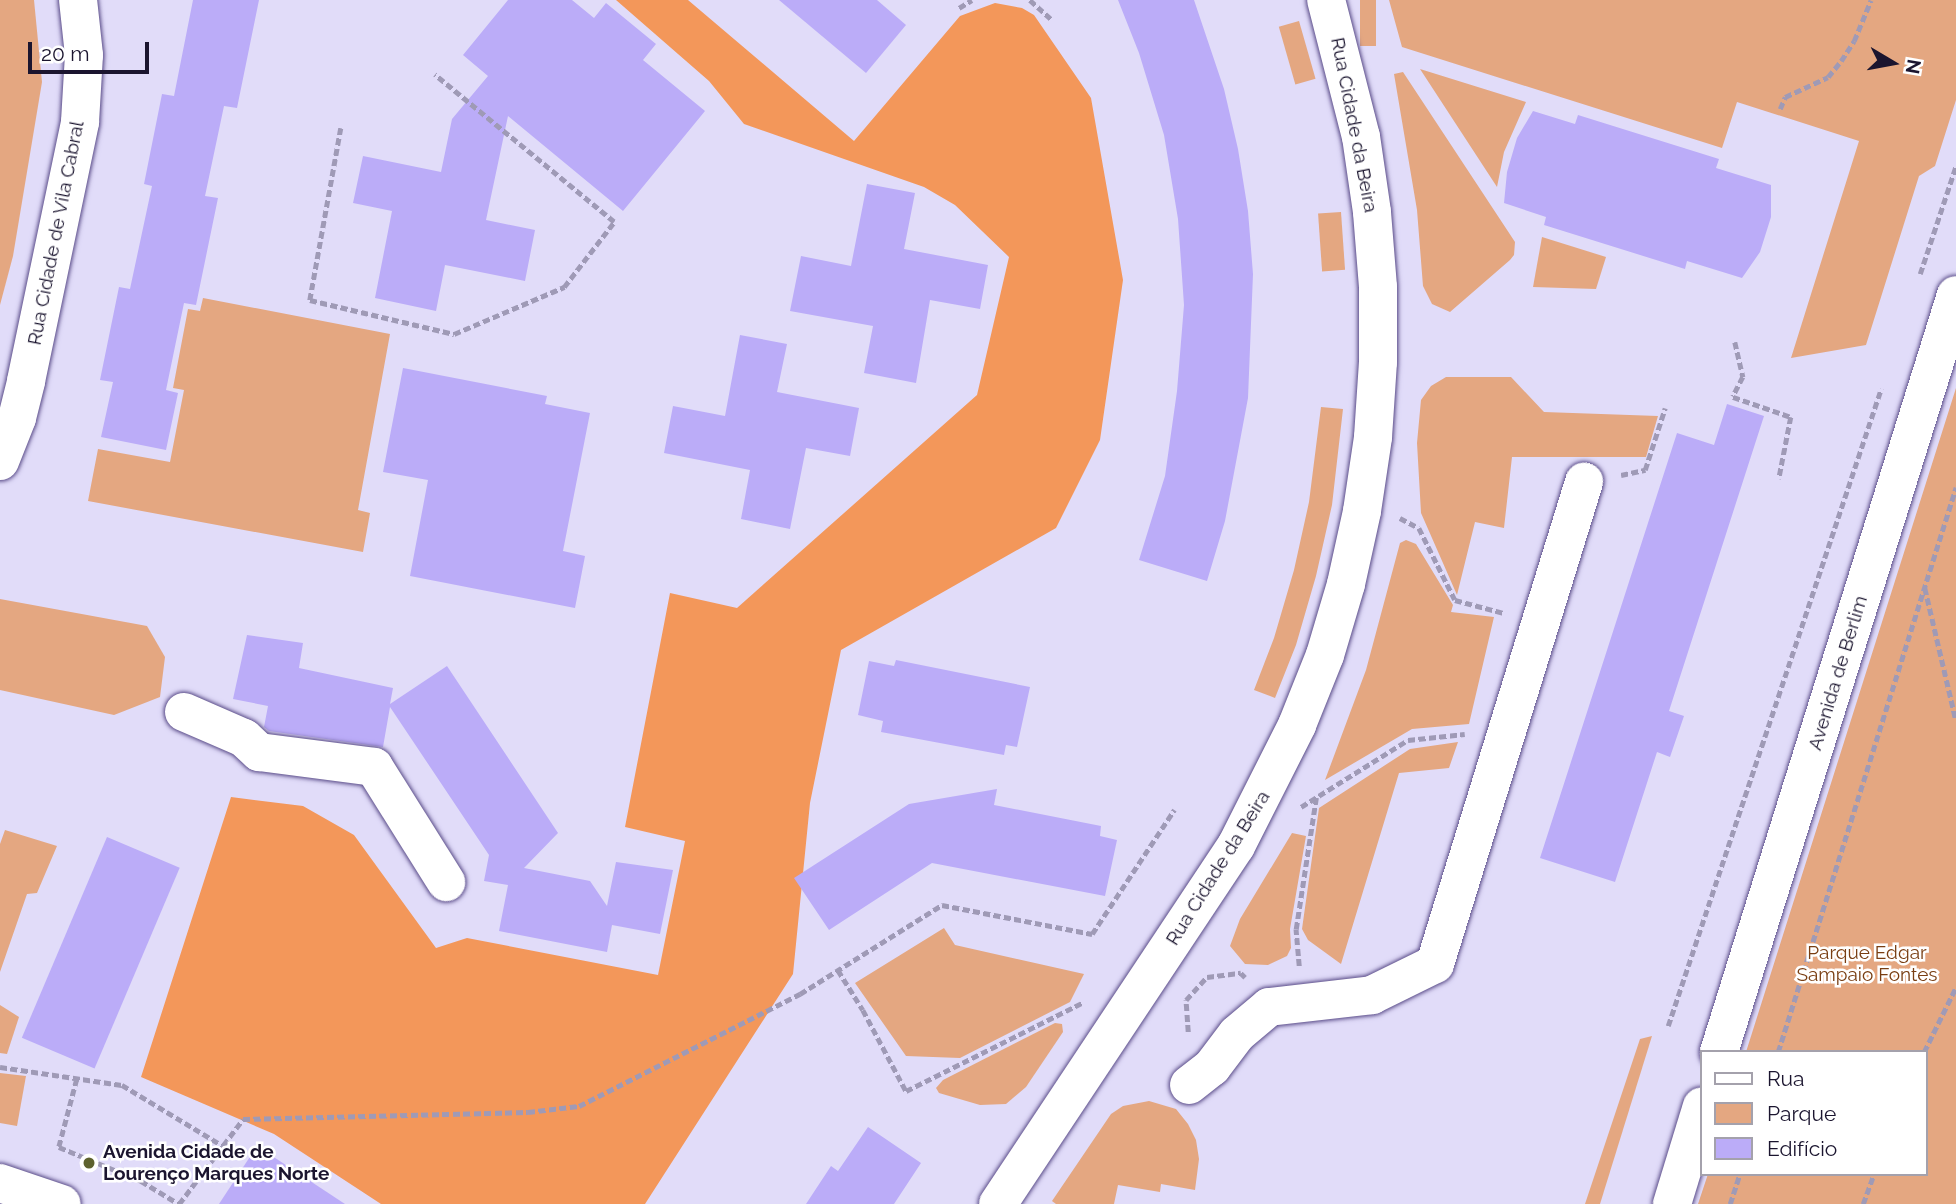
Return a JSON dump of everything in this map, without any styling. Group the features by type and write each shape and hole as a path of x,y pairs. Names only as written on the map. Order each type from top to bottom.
{"street":[{"name":"Rua Cidade de Vila Cabral","path":"0,461 17,418 26,381 80,122 84,55 78,0"},
{"name":"Rua Cidade da Beira","path":"998,1204 1236,846 1297,725 1325,655 1346,584 1362,511 1373,437 1378,362 1378,287 1372,212 1361,137 1326,0"},
{"name":"Avenida de Berlim","path":"1720,1050 1956,295"},
{"path":"1189,1085 1212,1067 1237,1034 1269,1007 1372,995 1435,964 1584,482"},
{"path":"184,712 244,738 259,752 374,767 446,882"},
{"path":"1672,1204 1700,1113"},
{"path":"0,1183 62,1204"}],"path":[{"path":"958,8 972,0"},
{"path":"1030,0 1053,21"},
{"path":"1780,109 1784,97 1828,76 1841,61 1854,41 1871,0"},
{"path":"341,128 310,300 454,334 564,287 614,222 435,75"},
{"path":"1916,285 1956,166"},
{"path":"1735,342 1743,377 1733,397 1791,417 1779,479"},
{"path":"1668,1026 1885,377"},
{"path":"1584,482 1645,470 1665,408"},
{"path":"1779,1050 1956,487"},
{"path":"1399,518 1419,528 1455,600 1540,623"},
{"path":"1924,587 1956,720"},
{"path":"1298,809 1408,740 1464,733 1503,743"},
{"path":"1294,1003 1299,961 1296,929 1317,797"},
{"path":"77,1079 59,1147 141,1181 179,1204 243,1119 528,1112 579,1106 775,1007 942,905 1092,934 1174,810"},
{"path":"838,970 863,1010 906,1091 1094,996"},
{"path":"1925,1050 1956,987"},
{"path":"0,1067 122,1085 223,1146"},
{"path":"1730,1204 1739,1176"},
{"path":"1863,1204 1873,1176"}],"green space":[{"path":"0,0 34,0 42,82 13,256 0,305"},
{"path":"1360,0 1376,0 1376,46 1360,46"},
{"path":"1389,0 1956,0 1956,100 1935,166 1919,176 1866,345 1791,358 1859,141 1737,102 1722,148 1402,47"},
{"path":"1299,21 1316,79 1295,84 1279,27"},
{"path":"1420,69 1526,102 1504,152 1497,187"},
{"path":"1403,72 1515,242 1514,255 1510,260 1450,312 1432,304 1423,286 1417,210 1394,74"},
{"path":"1341,212 1345,270 1322,271 1318,214"},
{"path":"1542,237 1606,257 1596,289 1533,287"},
{"path":"203,298 390,334 358,510 370,513 363,552 88,501 98,449 170,462 184,390 173,388 188,309 200,311"},
{"path":"1446,377 1511,377 1544,412 1658,416 1646,457 1512,457 1504,528 1475,522 1457,595 1421,513 1417,443 1421,400 1431,386"},
{"name":"Parque Edgar Sampaio Fontes","path":"1956,388 1956,1204 1698,1204 1707,1176 1928,1176 1928,1050 1747,1050"},
{"path":"1321,407 1343,409 1332,505 1316,576 1296,645 1275,698 1254,690 1274,638 1294,570 1309,502"},
{"path":"1406,540 1416,544 1453,605 1451,612 1494,617 1469,724 1412,729 1325,780 1366,670 1400,543"},
{"path":"0,599 147,626 165,657 160,697 114,715 0,690"},
{"path":"1458,742 1449,768 1399,773 1341,964 1308,940 1302,929 1319,808 1410,749"},
{"path":"5,830 57,846 37,893 27,894 0,972 0,844"},
{"path":"1292,833 1306,836 1290,929 1291,948 1287,956 1268,965 1245,964 1230,946 1240,919"},
{"path":"944,928 955,945 1084,974 1070,1002 960,1058 906,1056 855,983"},
{"path":"0,1005 19,1017 7,1054 0,1053"},
{"path":"1055,1023 1062,1024 1063,1032 1026,1087 1006,1104 980,1105 939,1093 936,1088 943,1080"},
{"path":"1652,1036 1600,1204 1585,1204 1640,1039"},
{"path":"0,1073 26,1076 17,1126 0,1123"},
{"path":"1149,1101 1176,1109 1188,1124 1196,1140 1199,1159 1195,1190 1161,1184 1160,1192 1118,1185 1114,1204 1056,1204 1052,1201 1111,1114 1123,1106"}],"shaded area":[{"path":"616,0 688,0 854,141 960,16 995,3 1022,8 1034,15 1091,98 1123,280 1100,440 1056,528 841,650 810,803 793,974 645,1204 381,1204 274,1134 141,1077 231,797 303,806 354,835 436,948 467,938 658,975 685,841 625,827 670,593 737,608 977,395 1009,257 955,205 924,187 744,124 709,81"}],"building":[{"path":"193,0 259,0 237,108 224,106 205,196 218,198 196,305 184,303 166,390 178,393 166,450 101,437 113,382 100,380 119,287 130,289 152,186 144,184 162,94 174,96"},
{"path":"508,0 572,0 594,18 606,3 656,44 643,60 705,111 623,211 508,116 486,220 535,230 525,281 445,265 436,311 375,298 392,211 353,203 363,156 441,172 452,119 488,76 463,55"},
{"path":"779,0 877,0 906,25 866,73"},
{"path":"1118,0 1194,0 1224,89 1238,149 1248,211 1253,274 1248,398 1225,521 1207,581 1139,560 1165,476 1177,391 1184,305 1178,219 1164,135 1139,53"},
{"path":"1533,111 1575,124 1578,115 1719,159 1716,168 1771,185 1771,217 1760,252 1742,278 1687,261 1685,269 1544,225 1546,217 1504,203 1507,172 1517,138"},
{"path":"867,184 915,193 904,249 988,265 980,309 930,300 916,383 864,373 873,326 790,311 801,256 851,266"},
{"path":"740,335 787,344 777,392 859,408 850,456 806,448 790,529 741,519 750,470 664,453 673,406 725,416"},
{"path":"403,368 547,396 545,404 590,413 563,551 585,556 575,608 410,576 428,480 383,472"},
{"path":"1727,404 1764,416 1669,711 1684,716 1670,757 1657,752 1615,882 1540,858 1677,433 1714,445"},
{"path":"247,635 303,643 299,668 393,688 390,704 447,666 558,833 524,868 590,881 607,906 616,862 673,870 660,934 612,925 607,952 499,931 508,885 484,881 489,855 390,707 383,747 269,731 264,727 268,706 233,699"},
{"path":"896,660 1030,687 1017,747 1006,745 1004,755 881,732 883,721 858,715 869,661 894,666"},
{"path":"997,789 994,805 1101,826 1100,836 1117,840 1105,896 932,863 829,930 794,878 909,804"},
{"path":"107,837 180,868 95,1069 22,1038"},
{"path":"868,1127 921,1163 894,1204 806,1204 831,1166 838,1171"},
{"path":"257,1146 345,1204 219,1204"}],"place":[{"name":"Avenida Cidade de Lourenço Marques Norte","path":"89,1163"}]}
